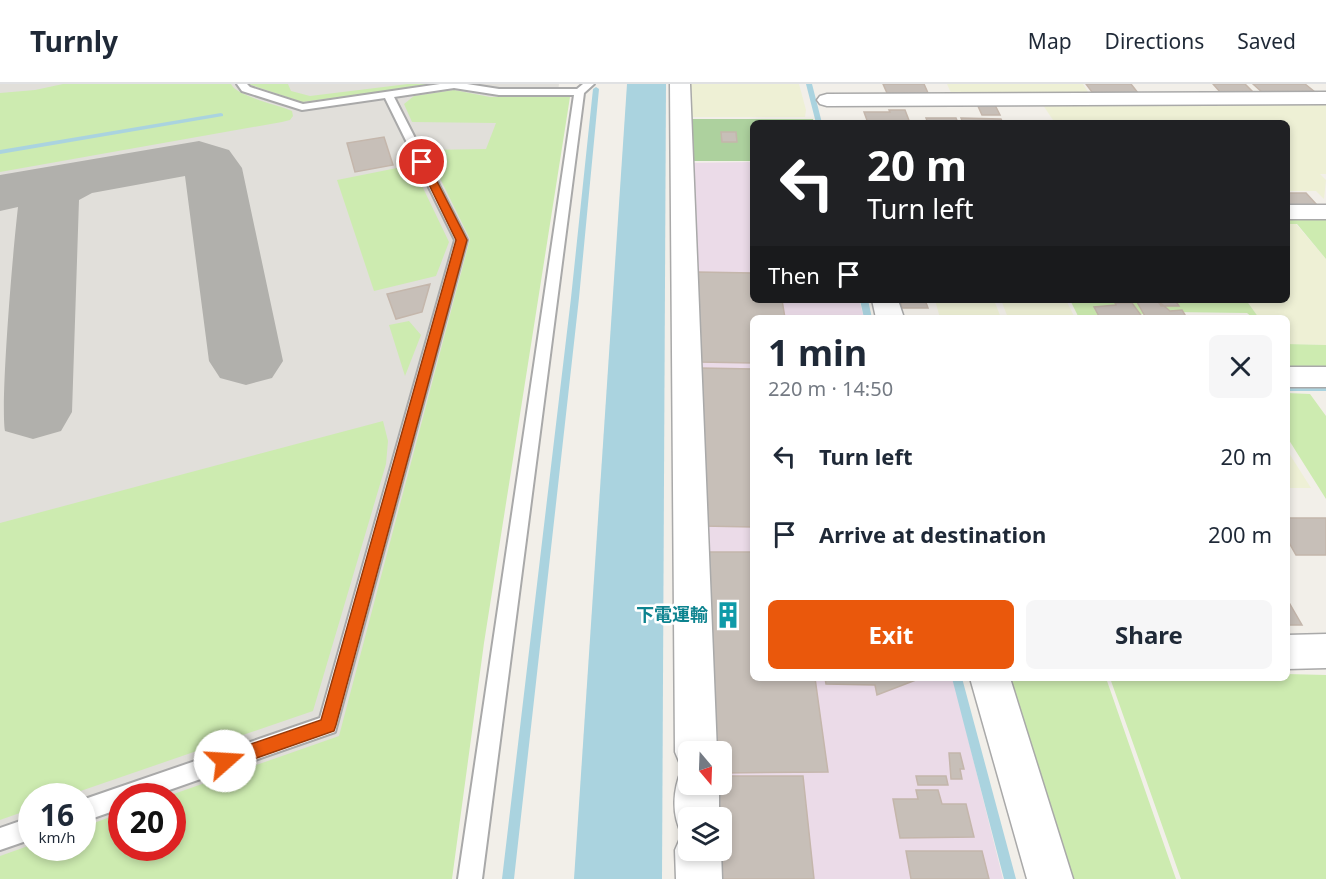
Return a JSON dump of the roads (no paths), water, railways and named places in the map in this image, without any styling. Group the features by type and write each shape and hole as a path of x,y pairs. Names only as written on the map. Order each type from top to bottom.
{"street":[{"path":"680,84 696,741"},
{"path":"833,120 825,92 1326,98"},
{"path":"1290,212 1326,212"},
{"path":"1290,377 1326,377"},
{"path":"1290,652 1326,651"},
{"path":"991,681 1050,879"},
{"path":"698,861 699,879"}],"lane":[{"path":"242,84 246,89 302,107 454,85 499,92 584,88 470,879"},
{"path":"162,783 328,725 461,240 388,95"},
{"path":"0,839 18,833"}],"water":[{"path":"627,84 666,84 662,879 574,879"}],"waterway":[{"path":"809,84 818,120"},
{"path":"508,879 575,298 596,89"},
{"path":"0,152 221,115"},
{"path":"865,303 867,315"},
{"path":"1290,388 1326,388"},
{"path":"958,681 1010,879"}],"place":[{"name":"下電運輸","path":"728,615"}]}
